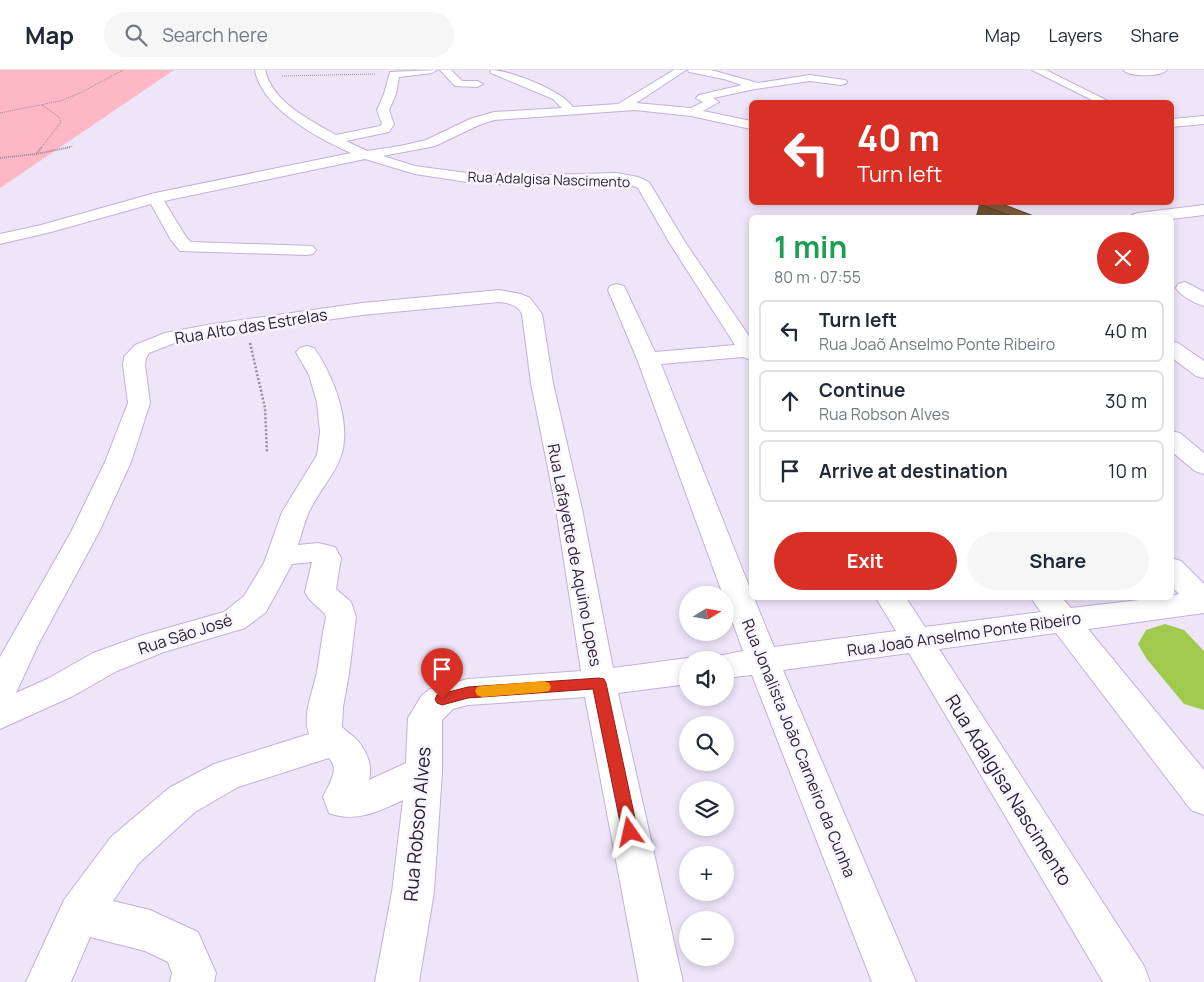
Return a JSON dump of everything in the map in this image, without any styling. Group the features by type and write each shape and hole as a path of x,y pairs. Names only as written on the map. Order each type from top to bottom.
{"street":[{"path":"334,139 368,134 387,127 387,119 383,110 390,94 394,74 432,70"},
{"path":"445,70 459,84 477,84"},
{"path":"621,107 681,70"},
{"path":"693,70 726,76 757,86"},
{"path":"1037,70 1100,100"},
{"path":"1050,70 1063,70"},
{"path":"1128,70 1156,72 1162,70"},
{"path":"495,71 558,98 566,104 570,111"},
{"name":"Rua Adalgisa Nascimento","path":"260,73 276,100 288,111 365,155 409,168 488,179 600,178 629,179 640,182 644,185 666,219 677,242 749,350"},
{"path":"690,112 713,102 702,97 757,86 810,78 841,82"},
{"path":"0,239 51,228 155,198 428,144 484,118 621,107 651,107 690,112 749,125"},
{"path":"1174,123 1204,120"},
{"path":"155,198 179,240 186,246 306,250"},
{"path":"1180,199 1204,210"},
{"path":"1163,215 1204,210"},
{"path":"1185,288 1204,300"},
{"name":"Rua Jonalista João Carneiro da Cunha","path":"617,290 648,359 763,662 894,982"},
{"name":"Rua Alto das Estrelas","path":"0,691 22,645 85,532 118,462 139,403 134,365 135,357 142,349 172,337 246,326 362,309 499,296"},
{"name":"Rua Lafayette de Aquino Lopes","path":"499,296 524,302 530,307 532,314 542,383 568,509 599,683 660,982"},
{"path":"1174,349 1204,347"},
{"path":"1174,350 1204,371"},
{"path":"648,359 749,351"},
{"name":"Rua São José","path":"0,715 61,687 105,662 154,643 234,620 255,604 278,563 295,512 322,469 328,455 332,432 328,402 320,374 307,352"},
{"path":"1174,441 1204,466"},
{"path":"280,556 318,552 325,554 327,558 320,592 340,610 341,617 328,695 325,728 332,742 342,748 349,756 354,771 350,786 342,797 342,801 353,801 374,794 424,772"},
{"path":"1174,571 1204,602"},
{"name":"Rua Adalgisa Nascimento","path":"892,600 1128,982"},
{"name":"Rua Joaõ Anselmo Ponte Ribeiro","path":"734,665 916,641 1055,609 1204,602"},
{"path":"1055,609 1204,798"},
{"path":"599,683 679,672"},
{"name":"Rua Robson Alves","path":"397,982 413,892 424,772 424,729 425,718 428,712 442,699 468,692 599,683"},
{"path":"48,982 79,914 125,850 182,800 227,776 332,742"},
{"path":"79,914 150,931 183,947 194,973 192,982"}],"path":[{"path":"0,113 72,97 123,70"},
{"path":"260,73 394,74"},
{"path":"36,154 61,122 59,118 41,105"},
{"path":"0,158 36,154 73,146"},
{"path":"246,326 264,408 267,453"}],"shaded area":[{"path":"0,70 174,70 0,188"}],"building":[{"path":"982,205 1005,205 1031,215 1009,215"}],"waterway":[{"path":"1165,644 1204,688"}],"slow traffic":[{"path":"482,691 544,687"}],"route":[{"path":"442,699 468,692 599,683 630,832"}]}
